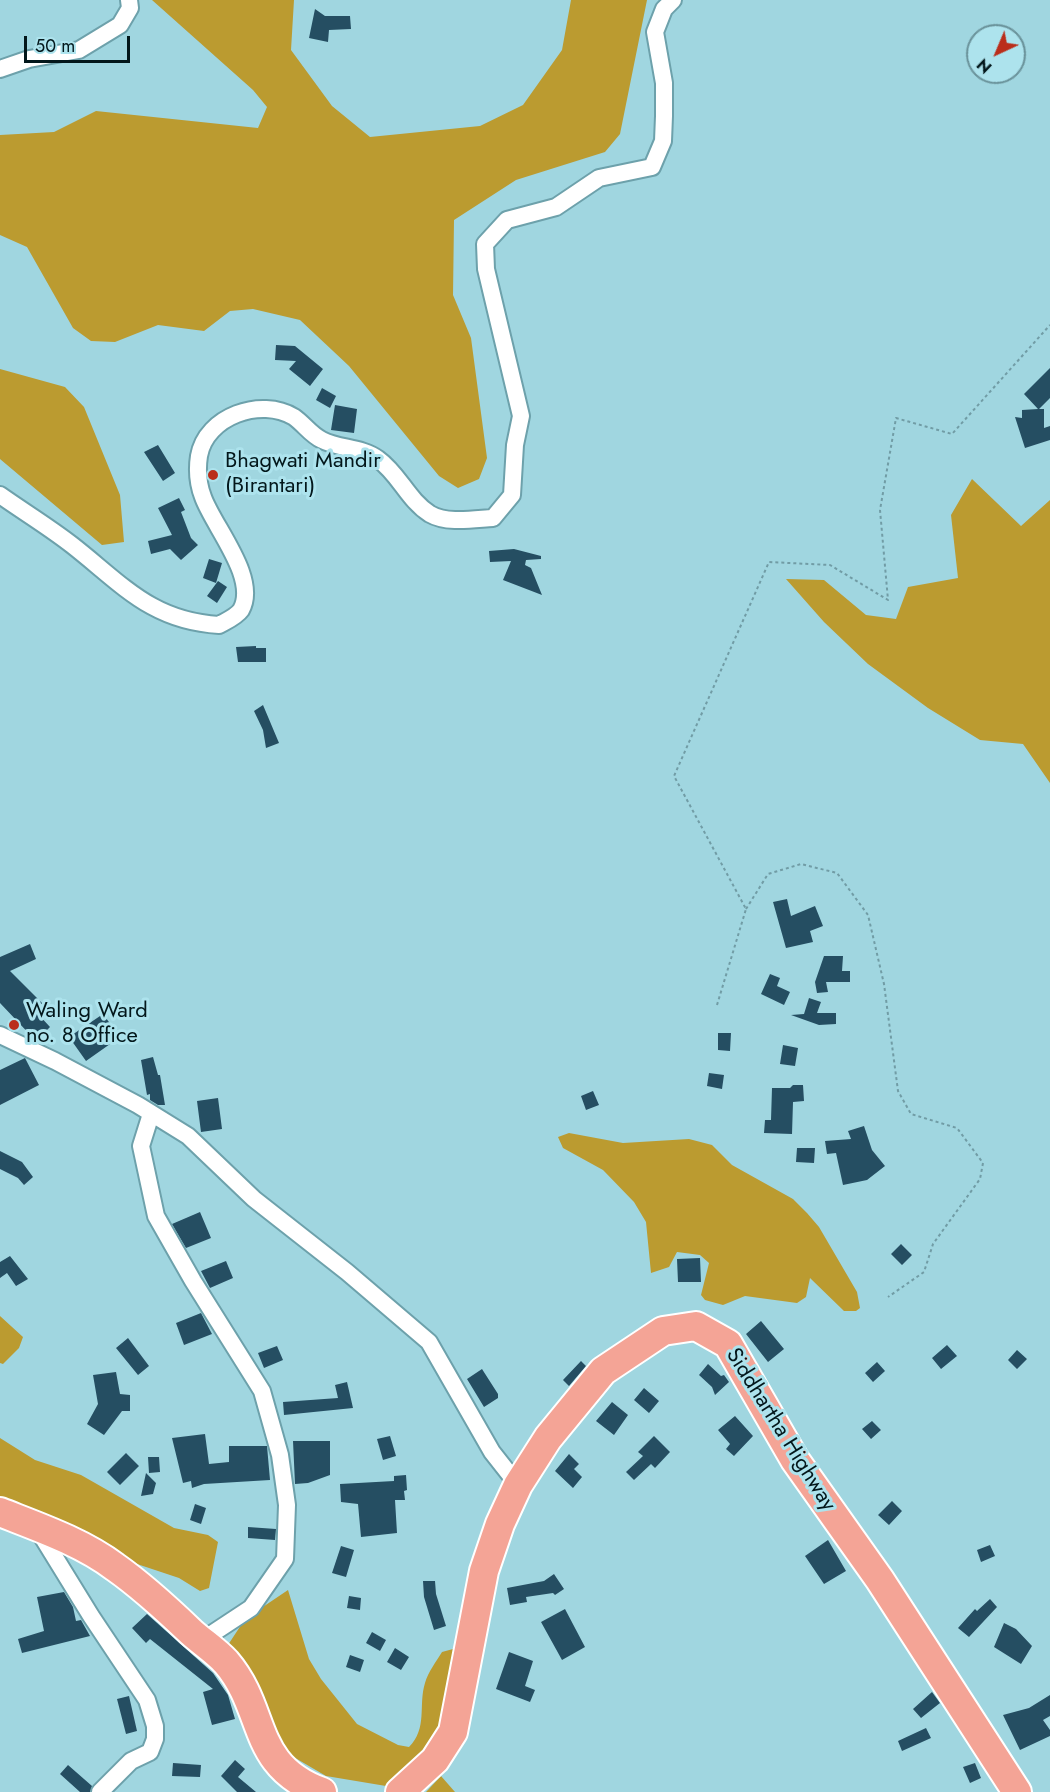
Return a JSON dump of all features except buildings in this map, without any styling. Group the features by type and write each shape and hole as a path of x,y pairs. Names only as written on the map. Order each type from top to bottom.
{"highway":[{"name":"Siddhartha Highway","path":"400,1792 435,1760 453,1732 484,1571 500,1524 518,1485 548,1438 603,1371 663,1331 696,1326 728,1344 795,1460 880,1580 1017,1792"},
{"path":"0,1512 114,1565 225,1662 243,1687 269,1752 289,1776 322,1792"}],"street":[{"path":"0,69 29,59 79,50 120,25 130,8 129,0"},
{"path":"0,495 72,545 119,586 148,606 177,618 219,625 240,610 245,596 232,550 202,497 198,475 199,455 204,440 232,415 256,409 284,413 293,417 320,440 376,457 396,475 416,503 433,516 454,520 493,518 512,495 515,445 521,416 486,269 484,244 507,219 556,207 599,178 651,167 663,141 664,116 664,83 655,32 664,9 673,0"},
{"path":"0,1035 55,1061 188,1136 254,1199 347,1272 429,1342 492,1452 518,1485"},
{"path":"151,1114 141,1146 156,1216 193,1281 262,1391 280,1455 287,1505 285,1559 251,1608 201,1641"},
{"path":"36,1527 147,1700 155,1726 155,1739 150,1752 131,1761 100,1792"}],"path":[{"path":"746,909 674,776 769,562 831,565 888,600 880,510 896,418 952,434 1050,325"},
{"path":"717,1005 746,909 768,874 801,864 837,873 868,915 884,984 898,1090 911,1114 957,1128 984,1163 980,1179 933,1244 924,1272 888,1297"}],"shaded area":[{"path":"152,0 294,0 291,50 332,106 370,137 480,126 523,105 562,50 571,0 647,0 620,134 605,152 516,180 454,220 453,295 471,338 487,458 479,479 458,488 439,476 349,366 300,320 253,309 230,311 204,331 158,325 115,342 91,341 73,328 27,247 0,235 0,135 54,132 96,111 258,128 267,107 253,90"},
{"path":"0,369 65,387 84,407 120,495 124,542 102,545 0,459"},
{"path":"972,479 1021,526 1050,500 1050,783 1023,744 980,740 928,708 868,664 824,622 786,579 824,580 866,615 896,619 908,587 958,578 951,515"},
{"path":"569,1133 623,1143 689,1139 712,1145 732,1165 793,1199 807,1213 819,1227 857,1292 860,1308 856,1311 844,1311 810,1278 806,1297 797,1303 745,1296 723,1305 705,1300 701,1295 709,1263 700,1255 677,1252 669,1267 651,1273 646,1222 634,1202 603,1170 563,1148 558,1137"},
{"path":"0,1316 23,1337 19,1348 3,1364 0,1363"},
{"path":"0,1438 35,1460 81,1475 174,1528 208,1535 218,1542 209,1588 200,1591 179,1578 125,1560 0,1500"},
{"path":"288,1590 309,1659 321,1679 357,1724 398,1745 409,1747 419,1732 425,1683 442,1652 453,1649 464,1652 435,1752 386,1786 326,1776 285,1752 226,1648 245,1619"},
{"path":"441,1776 455,1792 426,1792"}],"place":[{"name":"Bhagwati Mandir (Birantari)","path":"213,475"},
{"name":"Waling Ward no. 8 Office","path":"14,1025"}]}
